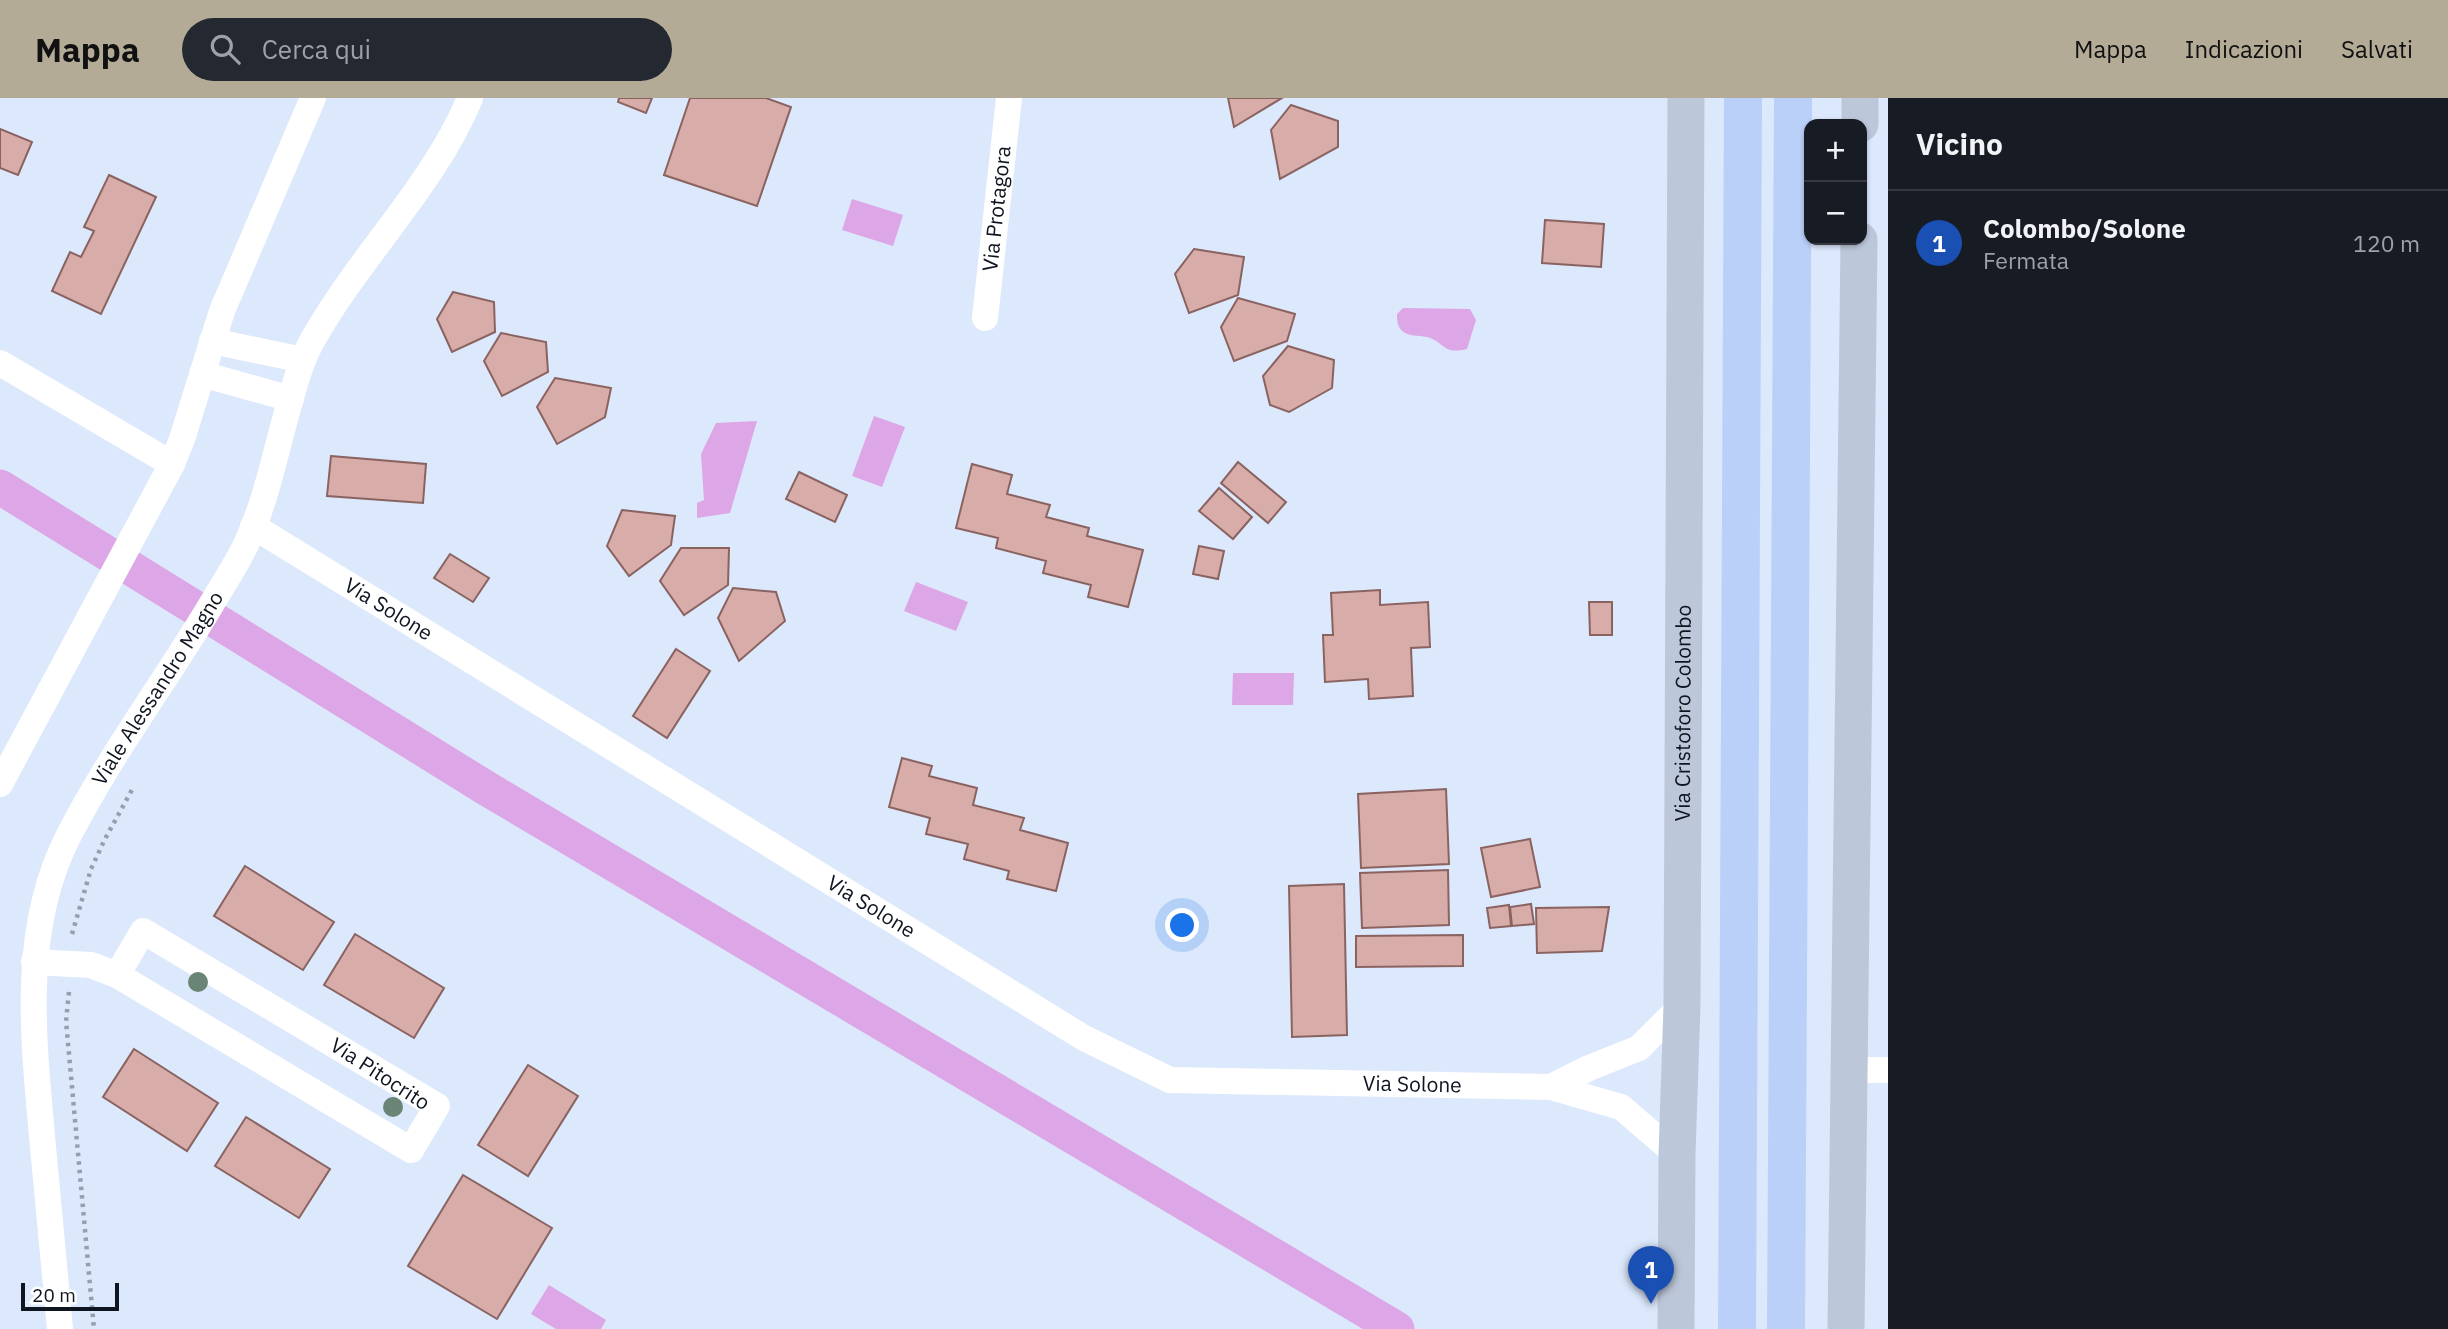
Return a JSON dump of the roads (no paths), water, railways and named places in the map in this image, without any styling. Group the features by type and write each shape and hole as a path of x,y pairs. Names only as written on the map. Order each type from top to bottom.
{"main road":[{"path":"1737,1329 1743,98"},
{"path":"1786,1329 1793,98"}],"street":[{"path":"0,785 172,464 222,311 313,98"},
{"name":"Viale Alessandro Magno","path":"60,1329 39,1098 34,1005 34,962 42,911 53,874 69,834 242,552 253,526 290,398 314,337 348,283 431,169 470,98"},
{"name":"Via Protagora","path":"985,318 1009,98"},
{"name":"Via Cristoforo Colombo","path":"1676,1329 1677,1155 1682,1005 1686,98"},
{"path":"1860,98 1860,119"},
{"path":"1846,1329 1859,245"},
{"path":"212,341 303,360"},
{"path":"0,363 172,464"},
{"path":"202,374 290,398"},
{"name":"Via Solone","path":"253,526 1072,1031 1170,1080 1551,1087"},
{"name":"Via Pitocrito","path":"34,962 91,965 117,975 411,1150 437,1106 143,931 117,975"},
{"path":"1551,1087 1639,1048 1682,1005"},
{"path":"1849,1070 1888,1070"},
{"path":"1551,1087 1621,1107 1677,1155"}],"waterway":[{"path":"0,487 486,788 1397,1329"}],"place":[{"name":"Colombo/Solone","path":"1651,1304"}]}
